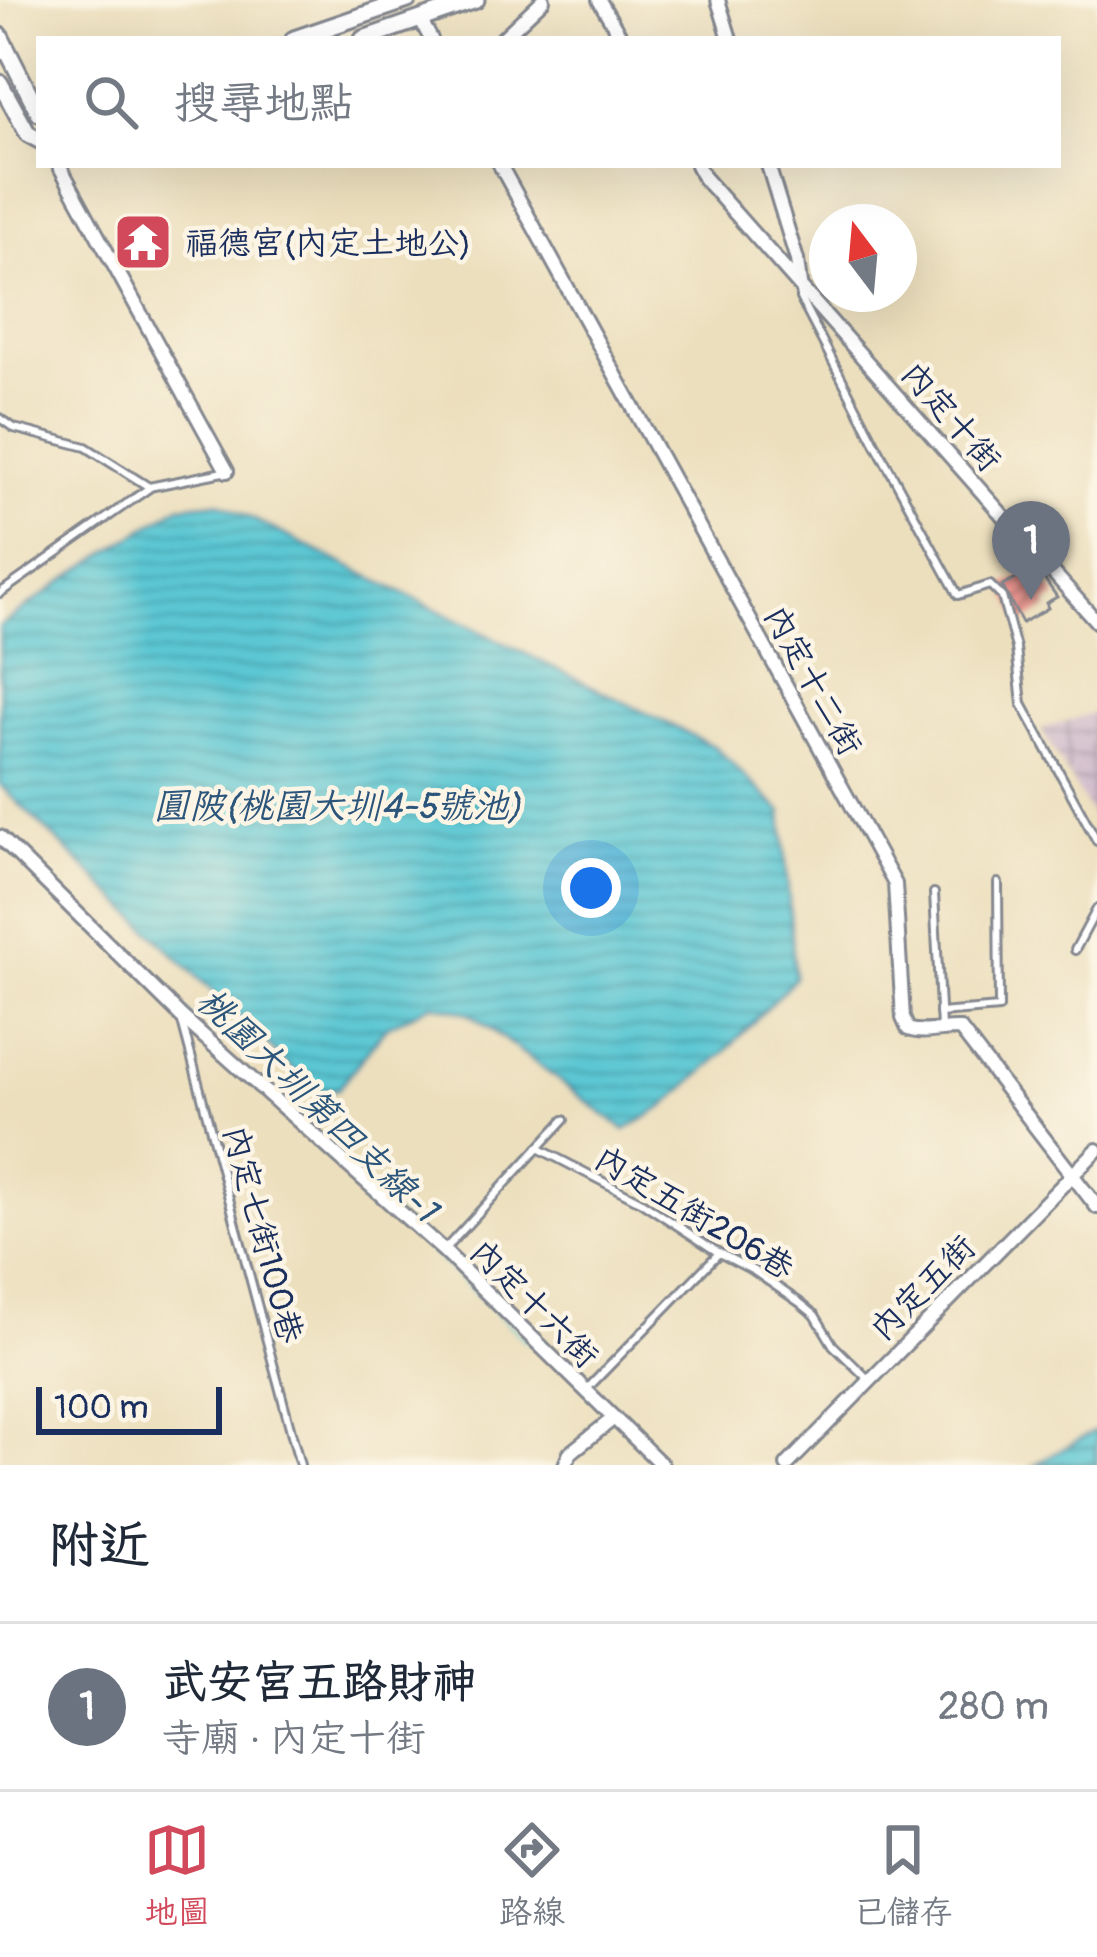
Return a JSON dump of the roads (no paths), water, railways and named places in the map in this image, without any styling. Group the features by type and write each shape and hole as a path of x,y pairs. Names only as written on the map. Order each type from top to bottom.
{"street":[{"path":"324,34 409,0 429,36"},
{"path":"372,36 476,0"},
{"path":"505,36 543,0"},
{"path":"599,0 620,36"},
{"path":"718,0 729,36"},
{"path":"0,36 36,107"},
{"path":"0,82 28,134 36,138"},
{"path":"61,168 227,471"},
{"name":"內定十二街","path":"502,168 895,884 903,1018 908,1029 959,1029 1097,1207"},
{"path":"699,168 800,285"},
{"name":"內定十街","path":"770,168 800,285 1097,622"},
{"name":"內定十六街","path":"0,837 181,1016 444,1251 662,1465"},
{"name":"內定五街","path":"787,1465 1097,1150"},
{"path":"566,1465 570,1453 614,1418"}],"lane":[{"path":"800,285 800,298 958,595 990,586 1002,596 1016,648 1022,704 1097,841"},
{"path":"0,418 14,428 86,447 149,488"},
{"path":"0,593 149,488 227,471"},
{"path":"940,1012 999,1009 998,884"},
{"path":"934,893 941,1028"},
{"path":"1075,950 1097,909"},
{"name":"內定七街100巷","path":"181,1016 301,1465"},
{"path":"444,1251 564,1120"},
{"name":"內定五街206巷","path":"538,1148 754,1271 815,1316 833,1345 868,1379"},
{"path":"585,1392 719,1252"}],"water":[{"name":"圓陂(桃園大圳4-5號池)","path":"218,502 715,747 782,812 795,978 721,1056 664,1107 625,1130 469,1013 433,1004 386,1027 338,1089 315,1091 0,785 0,626 180,506"},
{"path":"1097,1430 1097,1465 1034,1465"}],"waterway":[{"name":"桃園大圳第四支線-1","path":"86,914 195,1021"},
{"name":"桃園大圳第四支線-1","path":"382,1204 528,1342"}],"place":[{"name":"福德宮(內定土地公)","path":"143,242"},
{"name":"武安宮五路財神","path":"1031,600"}]}
